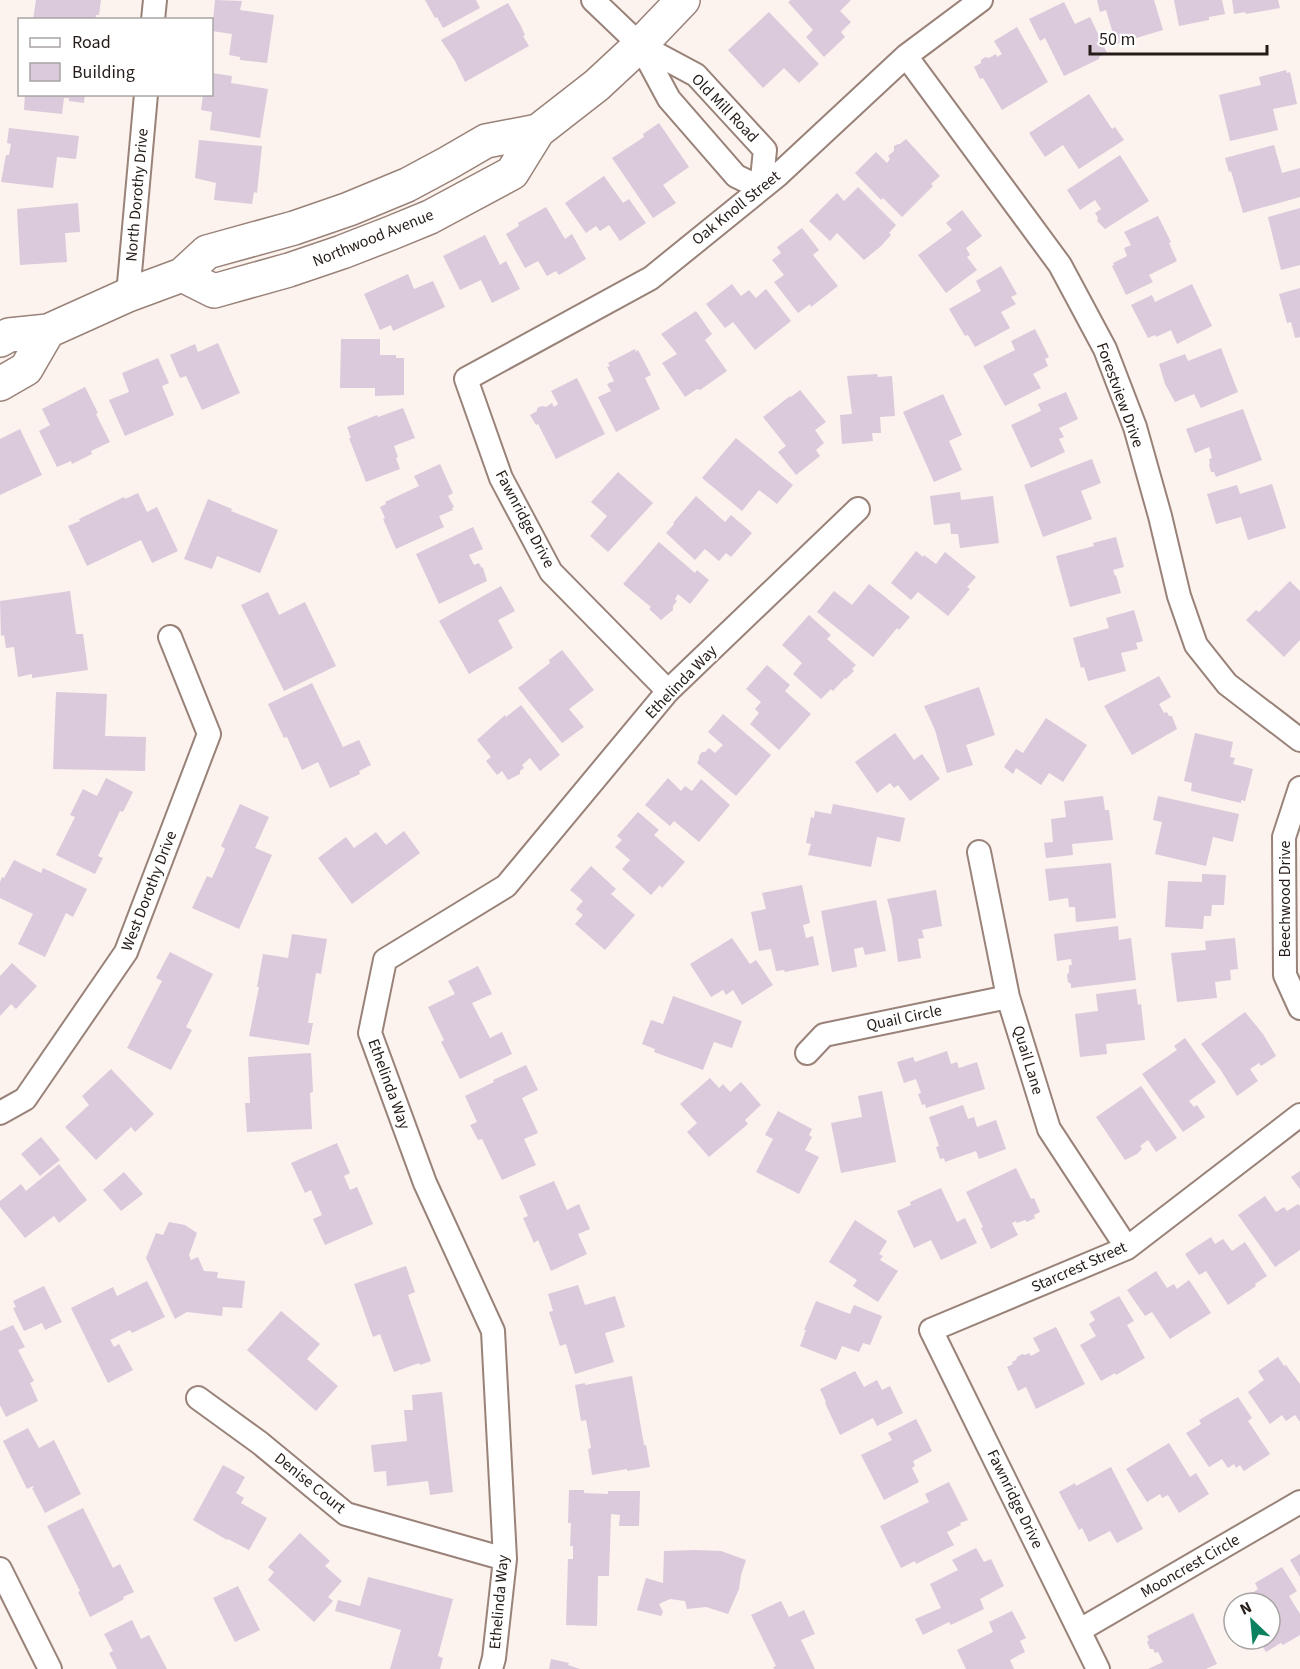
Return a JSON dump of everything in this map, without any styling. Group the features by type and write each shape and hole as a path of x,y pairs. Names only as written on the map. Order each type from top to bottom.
{"street":[{"path":"153,18 155,0"},
{"name":"Old Mill Road","path":"593,0 640,45 696,75 765,150 761,188 736,176 669,99 640,45"},
{"path":"0,340 9,335 48,331 128,295 182,275 207,252 294,228 349,209 407,184 486,141 538,131 597,85 683,0"},
{"name":"Oak Knoll Street","path":"465,379 651,278 777,176 906,56 981,0"},
{"name":"Forestview Drive","path":"906,56 1060,265 1105,349 1135,427 1179,596 1196,645 1227,684 1300,740"},
{"name":"North Dorothy Drive","path":"128,295 146,96"},
{"path":"0,384 26,369 48,331"},
{"name":"Fawnridge Drive","path":"465,379 501,478 551,572 668,691"},
{"name":"Ethelinda Way","path":"491,1669 505,1559 494,1331 425,1183 370,1033 385,960 506,886 668,691 858,509"},
{"name":"West Dorothy Drive","path":"0,1113 25,1098 126,952 209,734 170,637"},
{"name":"Beechwood Drive","path":"1300,788 1284,837 1284,849 1285,975 1300,1008"},
{"name":"Quail Lane","path":"979,852 1008,997 1049,1129 1127,1248"},
{"name":"Quail Circle","path":"807,1053 824,1035 1008,997"},
{"name":"Starcrest Street","path":"931,1330 1127,1248 1300,1115"},
{"name":"Fawnridge Drive","path":"931,1330 1098,1669"},
{"name":"Denise Court","path":"198,1398 260,1443 346,1514 505,1559"},
{"name":"Mooncrest Circle","path":"1080,1629 1300,1503"},
{"path":"0,1569 50,1669"}],"building":[{"path":"36,0 101,0 99,15 96,15 95,18 33,18"},
{"path":"215,0 242,1 240,10 274,15 267,63 240,60 240,57 229,55 232,34 213,31"},
{"path":"425,0 476,0 480,8 443,28"},
{"path":"791,0 851,0 840,11 851,22 841,32 845,37 824,57 806,37 813,30 788,2"},
{"path":"1097,0 1154,0 1163,30 1116,44 1106,10 1100,12"},
{"path":"1174,0 1222,0 1225,14 1179,26"},
{"path":"1232,0 1278,0 1280,8 1234,14"},
{"path":"1064,2 1075,24 1090,17 1107,53 1064,76 1045,38 1040,41 1029,19"},
{"path":"508,3 529,46 465,82 441,40"},
{"path":"769,12 819,64 799,83 784,68 763,88 728,50"},
{"path":"1017,27 1048,82 1002,110 974,67 985,57 989,58 996,54 997,57 1002,54 994,41"},
{"path":"1286,70 1287,73 1290,72 1297,104 1273,109 1278,130 1230,141 1219,95 1261,85 1259,77"},
{"path":"213,73 232,76 231,83 268,89 260,138 210,130 212,112 201,110 203,96 213,96"},
{"path":"1089,94 1112,129 1115,127 1124,140 1079,169 1063,145 1045,157 1029,133"},
{"path":"25,96 85,96 84,103 64,98 62,114 24,110"},
{"path":"659,123 689,167 663,185 676,203 653,218 612,158 644,137 643,134"},
{"path":"9,128 79,136 76,159 57,157 53,188 1,182 6,155 9,155 11,144 7,143"},
{"path":"906,139 940,176 902,217 883,198 881,200 855,173 876,152 887,163 890,159 888,156 894,151 894,146"},
{"path":"199,140 262,146 257,193 254,192 252,204 214,200 216,183 195,178"},
{"path":"1274,145 1282,173 1300,168 1300,197 1243,213 1225,158"},
{"path":"1120,155 1149,201 1105,229 1097,221 1095,213 1101,209 1095,200 1080,210 1067,190"},
{"path":"604,176 623,203 629,199 646,223 620,241 609,225 600,231 596,226 586,233 565,203"},
{"path":"858,187 896,225 889,233 891,235 864,260 837,233 830,241 809,221 837,193 844,201"},
{"path":"78,203 80,232 65,233 67,262 20,265 17,209"},
{"path":"546,207 565,239 572,234 586,259 559,275 556,271 547,276 538,261 525,268 506,234 519,226 518,223"},
{"path":"1300,208 1300,265 1281,270 1268,217"},
{"path":"962,210 982,236 966,248 970,255 967,257 977,270 946,293 918,255 952,230 946,223"},
{"path":"1158,216 1171,242 1169,243 1177,261 1149,275 1153,282 1126,295 1112,266 1113,263 1127,256 1124,248 1131,245 1124,232"},
{"path":"802,228 819,250 813,255 838,286 811,307 810,304 798,313 774,282 784,275 772,260 781,253 777,247"},
{"path":"485,235 500,265 506,261 520,289 492,303 481,280 460,290 443,256"},
{"path":"1001,266 1017,294 1011,297 1016,304 1001,312 1010,328 975,347 968,335 965,336 949,309 981,291 976,281"},
{"path":"408,274 414,289 433,281 445,307 393,331 391,325 380,330 364,294"},
{"path":"732,284 741,296 749,290 756,298 766,289 791,321 755,350 733,322 725,328 706,304"},
{"path":"1192,284 1212,326 1177,344 1171,330 1148,338 1131,305 1152,295 1155,302"},
{"path":"1300,288 1300,337 1295,338 1291,322 1287,323 1279,294"},
{"path":"696,311 712,334 705,340 727,371 700,390 697,389 685,397 662,363 677,354 661,334"},
{"path":"1035,329 1049,357 1045,359 1048,366 1033,374 1041,388 1005,406 983,366 1015,350 1011,341"},
{"path":"341,339 380,339 380,355 396,355 396,358 404,358 404,395 375,396 375,388 340,388"},
{"path":"218,343 240,393 202,410 186,376 180,378 170,355 195,344 198,352"},
{"path":"1221,348 1238,392 1201,408 1194,394 1175,402 1165,384 1159,364 1185,354 1188,361"},
{"path":"635,349 636,352 638,350 651,375 645,378 660,409 616,432 598,397 611,391 607,384 614,381 607,367 610,366 608,363"},
{"path":"158,358 169,383 162,386 174,415 125,436 109,400 129,392 122,373"},
{"path":"877,374 878,377 892,376 895,416 880,417 881,433 872,433 873,441 842,444 840,415 852,414 847,376"},
{"path":"577,378 605,434 556,459 538,424 536,425 530,415 542,406 546,407 552,403 554,407 558,404 551,391"},
{"path":"85,387 110,442 72,464 71,461 57,467 39,431 50,425 42,409"},
{"path":"800,390 826,422 815,430 824,443 816,450 820,456 796,475 778,452 786,446 763,417"},
{"path":"1066,392 1078,419 1059,428 1064,437 1059,439 1065,452 1031,468 1011,425 1041,411 1038,404"},
{"path":"943,394 962,435 949,441 962,470 934,482 903,412"},
{"path":"403,408 415,438 394,446 400,469 366,482 347,427"},
{"path":"1243,409 1262,460 1216,477 1209,465 1209,459 1212,458 1209,447 1195,453 1186,429"},
{"path":"20,429 42,475 0,495 0,439"},
{"path":"736,438 793,485 777,504 759,490 742,511 702,478"},
{"path":"1092,459 1101,483 1081,491 1092,519 1043,537 1024,485"},
{"path":"440,464 453,493 448,496 454,507 453,510 439,516 444,527 396,549 380,507 386,504 385,502 419,486 414,476"},
{"path":"618,472 653,503 608,552 590,536 607,516 591,502"},
{"path":"1272,484 1286,528 1248,540 1241,517 1216,524 1207,494 1237,485 1240,494"},
{"path":"960,492 961,500 993,496 999,543 960,548 958,534 951,534 950,523 934,525 930,496"},
{"path":"138,493 147,512 157,507 178,551 152,563 141,540 87,566 68,526 124,497 125,499"},
{"path":"696,496 725,522 731,515 752,533 731,557 726,553 719,561 705,549 695,560 666,533"},
{"path":"208,499 278,530 260,573 217,556 212,569 184,559"},
{"path":"473,527 483,549 469,555 474,565 479,563 483,568 487,581 439,604 416,554"},
{"path":"1116,537 1124,567 1113,570 1121,593 1070,607 1056,556 1094,546 1093,543"},
{"path":"659,542 695,573 697,570 709,580 690,604 678,594 673,610 661,620 649,609 651,607 623,584"},
{"path":"916,551 936,564 945,552 976,577 967,587 970,589 948,616 918,592 911,600 891,583"},
{"path":"1290,581 1300,591 1300,640 1284,657 1246,620 1256,610 1259,612"},
{"path":"869,584 910,617 899,630 897,628 873,657 817,612 834,591 852,605"},
{"path":"501,586 515,611 498,620 513,648 469,674 439,621"},
{"path":"70,591 76,634 83,634 88,670 32,678 32,674 18,677 14,647 6,648 4,635 1,636 0,601"},
{"path":"268,592 279,615 305,602 336,666 284,691 241,605"},
{"path":"1134,610 1143,641 1136,643 1138,649 1121,653 1126,671 1088,681 1084,667 1081,668 1073,638 1109,628 1106,618"},
{"path":"809,615 831,635 827,639 856,665 852,669 854,671 846,679 821,699 793,674 802,663 782,645"},
{"path":"562,650 594,690 569,709 584,727 562,743 518,688 550,663 549,660"},
{"path":"767,665 790,685 785,691 811,714 779,750 750,724 759,713 755,709 761,702 746,689"},
{"path":"1159,676 1171,697 1159,704 1164,713 1167,712 1169,716 1172,716 1177,729 1132,755 1104,706"},
{"path":"312,683 343,747 359,740 371,765 359,771 360,774 330,788 318,762 302,770 268,704"},
{"path":"979,687 995,735 966,745 973,765 947,773 935,730 924,706"},
{"path":"56,692 107,694 105,736 146,737 145,771 53,769"},
{"path":"521,705 560,755 540,771 530,758 522,765 524,768 520,774 508,780 502,771 497,775 486,761 491,757 477,740 505,715 506,717"},
{"path":"723,714 771,755 736,796 697,763 702,752 709,748 715,753 723,745 708,732"},
{"path":"1046,718 1087,745 1063,782 1049,773 1041,785 1016,768 1013,774 1004,767 1016,749 1023,753"},
{"path":"895,733 914,760 922,754 940,779 910,801 898,785 894,788 890,783 877,793 855,762"},
{"path":"1195,733 1233,742 1230,757 1235,758 1233,764 1253,769 1245,801 1241,800 1241,803 1191,791 1192,783 1184,781"},
{"path":"106,778 133,792 123,812 120,811 98,856 103,858 95,874 56,855 75,817 70,815 83,789 97,796"},
{"path":"668,778 681,791 685,786 692,791 701,779 730,805 699,842 674,821 670,826 645,805"},
{"path":"1103,796 1105,810 1109,810 1113,840 1072,844 1073,855 1046,858 1044,843 1053,842 1051,819 1066,817 1064,801"},
{"path":"1158,796 1239,814 1233,842 1213,837 1206,866 1155,854 1162,822 1153,820"},
{"path":"240,804 269,817 255,848 272,855 239,929 192,908 207,876 212,878 225,849 221,846"},
{"path":"833,804 905,818 900,842 877,837 871,867 808,855 811,844 806,843 811,817 814,818 815,811 831,814"},
{"path":"638,812 659,830 654,835 685,862 662,888 660,885 651,895 622,869 630,860 615,847 622,840 617,836"},
{"path":"404,831 420,853 352,904 318,858 346,837 354,848 376,832 386,845"},
{"path":"14,860 41,873 43,868 87,889 73,917 66,913 45,957 18,944 33,914 0,898 0,882"},
{"path":"1111,863 1116,918 1076,922 1075,907 1069,907 1068,898 1049,901 1045,869"},
{"path":"591,866 616,889 611,894 635,915 605,950 575,924 583,915 576,909 583,901 570,890"},
{"path":"1202,874 1226,875 1224,905 1212,905 1211,916 1204,916 1203,929 1165,927 1168,881 1202,882"},
{"path":"802,885 810,923 803,925 806,938 813,936 819,965 785,972 784,970 776,971 771,949 759,951 751,912 766,909 762,893"},
{"path":"936,890 942,926 922,930 924,938 918,939 921,958 898,962 892,917 887,899"},
{"path":"876,900 886,951 865,955 863,947 854,949 857,967 832,972 821,911"},
{"path":"1118,926 1119,940 1131,938 1136,980 1071,988 1067,975 1069,965 1072,965 1071,959 1057,961 1054,934"},
{"path":"292,934 327,939 321,974 316,973 308,1023 313,1023 309,1045 249,1036 263,954 288,958"},
{"path":"732,938 750,964 756,960 773,985 742,1005 733,990 726,995 723,990 711,997 690,964"},
{"path":"1235,938 1238,969 1230,970 1231,980 1215,982 1217,998 1177,1002 1171,953 1206,950 1205,941"},
{"path":"170,952 213,974 186,1027 192,1030 171,1070 127,1048 162,981 156,978"},
{"path":"12,963 37,986 16,1009 11,1004 0,1016 0,976"},
{"path":"478,966 492,994 472,1003 490,1038 502,1032 512,1054 460,1079 441,1042 444,1040 428,1007 455,994 448,981"},
{"path":"1136,989 1138,1005 1141,1004 1145,1040 1106,1044 1107,1054 1080,1057 1075,1014 1098,1011 1096,994"},
{"path":"673,996 742,1021 732,1048 714,1042 703,1070 654,1052 655,1049 642,1044 651,1020 663,1024"},
{"path":"1245,1012 1263,1034 1276,1056 1261,1066 1259,1063 1250,1069 1258,1081 1237,1096 1201,1044"},
{"path":"1185,1038 1216,1082 1189,1101 1194,1107 1197,1105 1205,1117 1183,1132 1142,1074 1177,1050 1174,1046"},
{"path":"947,1051 951,1064 957,1062 959,1068 977,1062 985,1089 926,1108 925,1104 922,1105 918,1094 921,1093 916,1079 904,1083 897,1062 913,1057 915,1062"},
{"path":"311,1053 312,1129 247,1132 245,1103 250,1103 248,1057"},
{"path":"526,1065 538,1090 522,1098 538,1133 524,1139 536,1165 502,1180 482,1139 478,1140 470,1125 477,1122 465,1096"},
{"path":"111,1069 154,1114 135,1132 131,1127 96,1160 65,1127 89,1105 82,1096"},
{"path":"710,1078 719,1088 723,1084 730,1092 741,1082 761,1105 745,1120 748,1124 709,1157 687,1132 697,1123 680,1104"},
{"path":"1141,1086 1177,1138 1156,1152 1148,1140 1140,1146 1142,1149 1137,1154 1125,1160 1096,1117"},
{"path":"882,1091 896,1162 841,1173 831,1123 862,1117 858,1096"},
{"path":"963,1105 968,1119 974,1117 977,1127 996,1120 1006,1149 979,1159 976,1151 945,1162 944,1158 940,1159 936,1147 939,1146 929,1117"},
{"path":"778,1111 812,1129 809,1135 812,1137 805,1150 819,1157 799,1194 756,1172 773,1139 765,1135"},
{"path":"41,1137 60,1160 40,1176 21,1154"},
{"path":"337,1143 350,1173 344,1176 350,1190 357,1187 373,1224 325,1245 313,1219 322,1215 311,1190 305,1193 291,1163"},
{"path":"59,1164 87,1200 59,1223 54,1216 25,1238 0,1207 0,1201 21,1184 26,1191"},
{"path":"1016,1168 1040,1212 1027,1222 1025,1220 1012,1223 1018,1235 991,1249 966,1192"},
{"path":"1300,1171 1300,1189 1291,1177"},
{"path":"124,1172 143,1194 121,1211 103,1190"},
{"path":"554,1181 567,1210 579,1204 590,1229 578,1234 587,1254 551,1271 538,1240 534,1243 523,1218 528,1216 519,1196"},
{"path":"941,1188 957,1222 965,1218 977,1243 941,1260 931,1240 914,1248 897,1211 911,1205 910,1202"},
{"path":"1265,1196 1276,1212 1284,1207 1287,1211 1298,1204 1300,1206 1300,1250 1275,1267 1238,1215"},
{"path":"855,1220 887,1241 879,1254 883,1256 880,1260 898,1271 878,1302 853,1286 857,1280 829,1262"},
{"path":"169,1222 185,1225 197,1233 189,1255 191,1260 198,1257 204,1271 218,1272 217,1278 245,1281 242,1308 223,1307 222,1316 187,1312 175,1319 146,1258 156,1233 163,1235"},
{"path":"1211,1237 1215,1244 1223,1239 1232,1251 1245,1242 1267,1276 1228,1305 1206,1271 1199,1275 1185,1254"},
{"path":"406,1266 415,1292 408,1295 431,1361 394,1372 380,1334 373,1337 354,1284"},
{"path":"1156,1271 1167,1288 1174,1284 1177,1289 1189,1280 1211,1313 1170,1339 1152,1312 1145,1316 1127,1290"},
{"path":"147,1281 165,1317 132,1333 130,1330 110,1340 114,1347 119,1344 133,1370 108,1383 71,1308 113,1287 117,1296"},
{"path":"578,1285 585,1305 615,1296 625,1327 605,1333 614,1362 575,1374 566,1344 560,1346 549,1312 553,1311 548,1294"},
{"path":"44,1286 62,1322 45,1330 42,1323 24,1331 13,1308 16,1307 13,1301"},
{"path":"1119,1296 1134,1321 1127,1325 1145,1358 1101,1381 1080,1345 1096,1336 1089,1324 1095,1320 1090,1312"},
{"path":"816,1301 850,1314 854,1305 882,1316 870,1345 863,1343 859,1352 842,1346 836,1360 800,1346"},
{"path":"281,1311 320,1344 307,1359 338,1386 316,1411 247,1350"},
{"path":"13,1325 25,1347 18,1350 34,1381 30,1383 38,1401 6,1417 0,1405 0,1331"},
{"path":"1056,1327 1085,1384 1036,1409 1026,1387 1018,1391 1007,1367 1022,1354 1029,1353 1031,1356 1040,1351 1033,1338"},
{"path":"1278,1357 1300,1384 1300,1422 1295,1415 1286,1421 1282,1415 1270,1424 1248,1392 1264,1380 1258,1371"},
{"path":"855,1371 864,1387 877,1380 882,1390 890,1386 903,1413 877,1426 873,1418 840,1435 820,1389"},
{"path":"632,1376 650,1467 592,1475 588,1449 591,1448 586,1420 581,1421 575,1385"},
{"path":"442,1392 453,1492 430,1495 428,1481 387,1486 386,1471 374,1472 371,1445 407,1441 404,1410 413,1410 412,1395"},
{"path":"1238,1397 1252,1418 1248,1421 1270,1454 1244,1471 1240,1465 1236,1468 1234,1464 1228,1468 1222,1459 1209,1467 1186,1433 1201,1424 1199,1420"},
{"path":"916,1419 932,1451 913,1461 915,1466 912,1468 919,1482 884,1500 861,1455 892,1440 888,1433"},
{"path":"28,1428 39,1448 54,1440 81,1494 45,1513 32,1488 34,1487 27,1489 3,1441"},
{"path":"1169,1443 1190,1477 1196,1473 1209,1494 1179,1513 1168,1495 1162,1498 1160,1494 1147,1502 1126,1469"},
{"path":"223,1465 245,1477 236,1493 244,1498 241,1503 267,1518 249,1550 193,1520"},
{"path":"1111,1467 1143,1529 1117,1543 1110,1531 1089,1542 1082,1528 1079,1530 1059,1492 1075,1483 1076,1486"},
{"path":"949,1482 968,1520 947,1532 954,1545 916,1564 915,1561 901,1568 880,1526 929,1502 925,1494"},
{"path":"569,1490 608,1494 608,1491 640,1491 639,1526 619,1526 620,1515 611,1514 609,1576 598,1576 597,1626 566,1625 568,1559 573,1559 573,1546 570,1546 571,1523 568,1523"},
{"path":"83,1508 113,1568 120,1564 134,1592 90,1617 78,1592 80,1591 47,1526"},
{"path":"300,1533 330,1561 325,1566 342,1581 328,1597 333,1601 314,1622 268,1580 274,1572 268,1567"},
{"path":"976,1548 984,1562 991,1559 1004,1586 980,1599 984,1609 923,1635 915,1619 941,1608 930,1584 958,1570 952,1560"},
{"path":"664,1551 721,1551 746,1560 739,1589 728,1614 706,1607 687,1609 685,1601 670,1599 659,1604 663,1612 661,1616 637,1610 646,1578 663,1583"},
{"path":"1300,1554 1300,1577 1290,1560"},
{"path":"1282,1567 1297,1591 1289,1596 1300,1614 1300,1635 1282,1644 1282,1591 1255,1591 1258,1589 1255,1583"},
{"path":"368,1577 453,1599 438,1656 443,1658 440,1669 390,1669 401,1630 335,1611 338,1600 360,1606"},
{"path":"238,1586 260,1630 235,1642 213,1598"},
{"path":"781,1601 789,1617 804,1610 815,1634 801,1640 815,1669 774,1669 773,1667 776,1666 751,1615"},
{"path":"1012,1611 1026,1638 1020,1641 1025,1652 1010,1660 1014,1669 966,1669 957,1650 993,1632 989,1622"},
{"path":"1193,1613 1217,1664 1206,1669 1148,1669 1163,1662 1158,1652 1155,1653 1153,1649 1150,1649 1147,1636"},
{"path":"132,1620 141,1639 149,1635 167,1669 117,1669 109,1653 113,1651 104,1634"},
{"path":"551,1659 569,1663 568,1665 580,1669 549,1669"}]}
